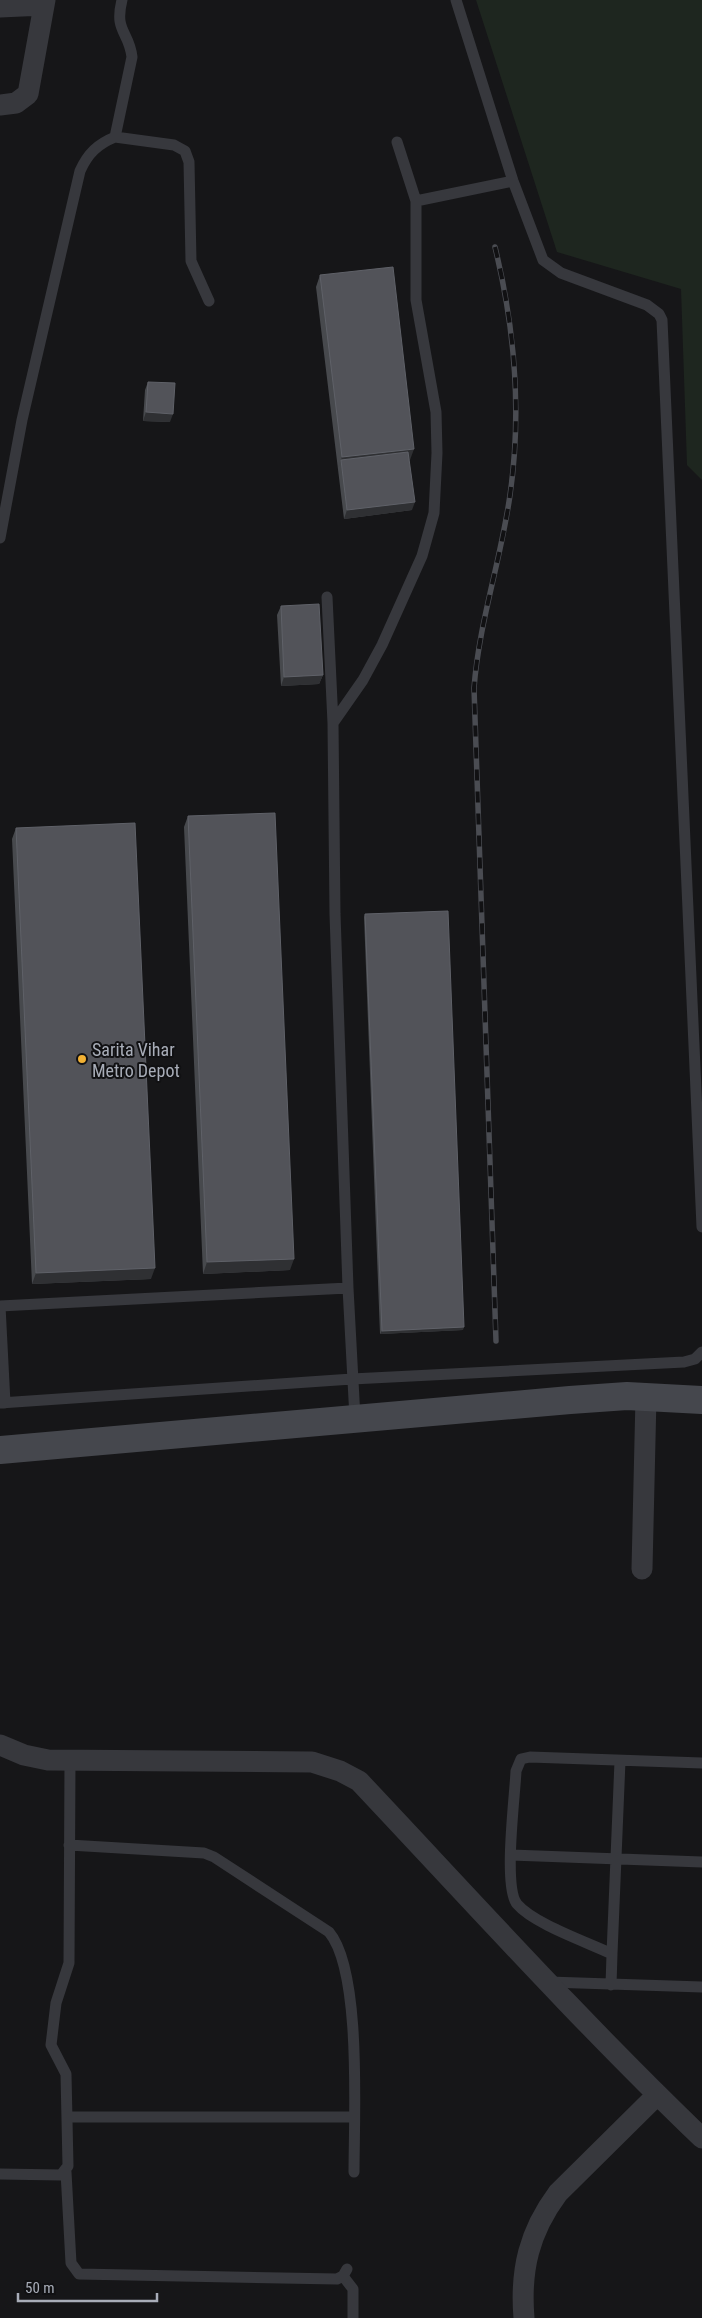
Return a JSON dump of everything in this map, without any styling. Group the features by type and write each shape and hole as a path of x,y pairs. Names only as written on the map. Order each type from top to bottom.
{"street":[{"path":"0,7 45,3 28,94 16,103 0,105"},
{"path":"642,1569 646,1397"},
{"path":"0,1450 570,1400 646,1397 702,1400"},
{"path":"0,1745 36,1759 312,1762 340,1771 359,1781 548,1982 657,2095 702,2138"},
{"path":"524,2318 521,2289 528,2250 548,2207 558,2193 657,2095"}],"lane":[{"path":"116,136 132,57 131,49 119,21 122,0"},
{"path":"456,0 513,181 543,260 561,273 648,305 659,314 662,320 702,1227"},
{"path":"0,538 22,420 80,171 84,161 96,147 116,136 174,145 185,151 189,162 191,261 209,301"},
{"path":"333,723 363,680 382,645 422,556 434,513 437,453 436,412 416,300 416,201 397,142"},
{"path":"416,201 513,181"},
{"path":"327,597 333,723 335,914 348,1288 355,1418"},
{"path":"0,1306 348,1288"},
{"path":"0,1298 2,1403 352,1379 684,1362 695,1359 702,1352"},
{"path":"612,1954 531,1917 516,1903 510,1884 516,1771 522,1759 530,1757 702,1763"},
{"path":"70,1760 69,1963 56,2003 51,2045 66,2074 68,2166 66,2172 71,2263 79,2274 337,2279 345,2273 353,2289 353,2318"},
{"path":"611,1986 620,1761"},
{"path":"70,1845 204,1853 214,1857 329,1932 340,1949 348,1989 354,2058 354,2172"},
{"path":"511,1855 702,1862"},
{"path":"548,1982 611,1986 702,1987"},
{"path":"67,2117 354,2117"},
{"path":"0,2174 61,2175 66,2172"}],"shaded area":[{"path":"476,0 702,0 702,480 687,465 681,289 557,252"}],"building":[{"path":"393,267 414,449 342,457 320,275"},
{"path":"148,382 175,383 173,414 146,412"},
{"path":"408,452 415,502 347,510 341,460"},
{"path":"319,604 323,675 284,677 281,606"},
{"name":"Sarita Vihar Metro Depot","path":"275,813 294,1259 207,1262 188,816"},
{"name":"Sarita Vihar Metro Depot","path":"135,823 155,1268 36,1273 16,828"},
{"path":"448,911 464,1327 382,1331 365,914"}],"railway":[{"path":"495,247 512,339 516,432 510,495 480,639 474,688 496,1341"}],"place":[{"name":"Sarita Vihar Metro Depot","path":"82,1059"}]}
